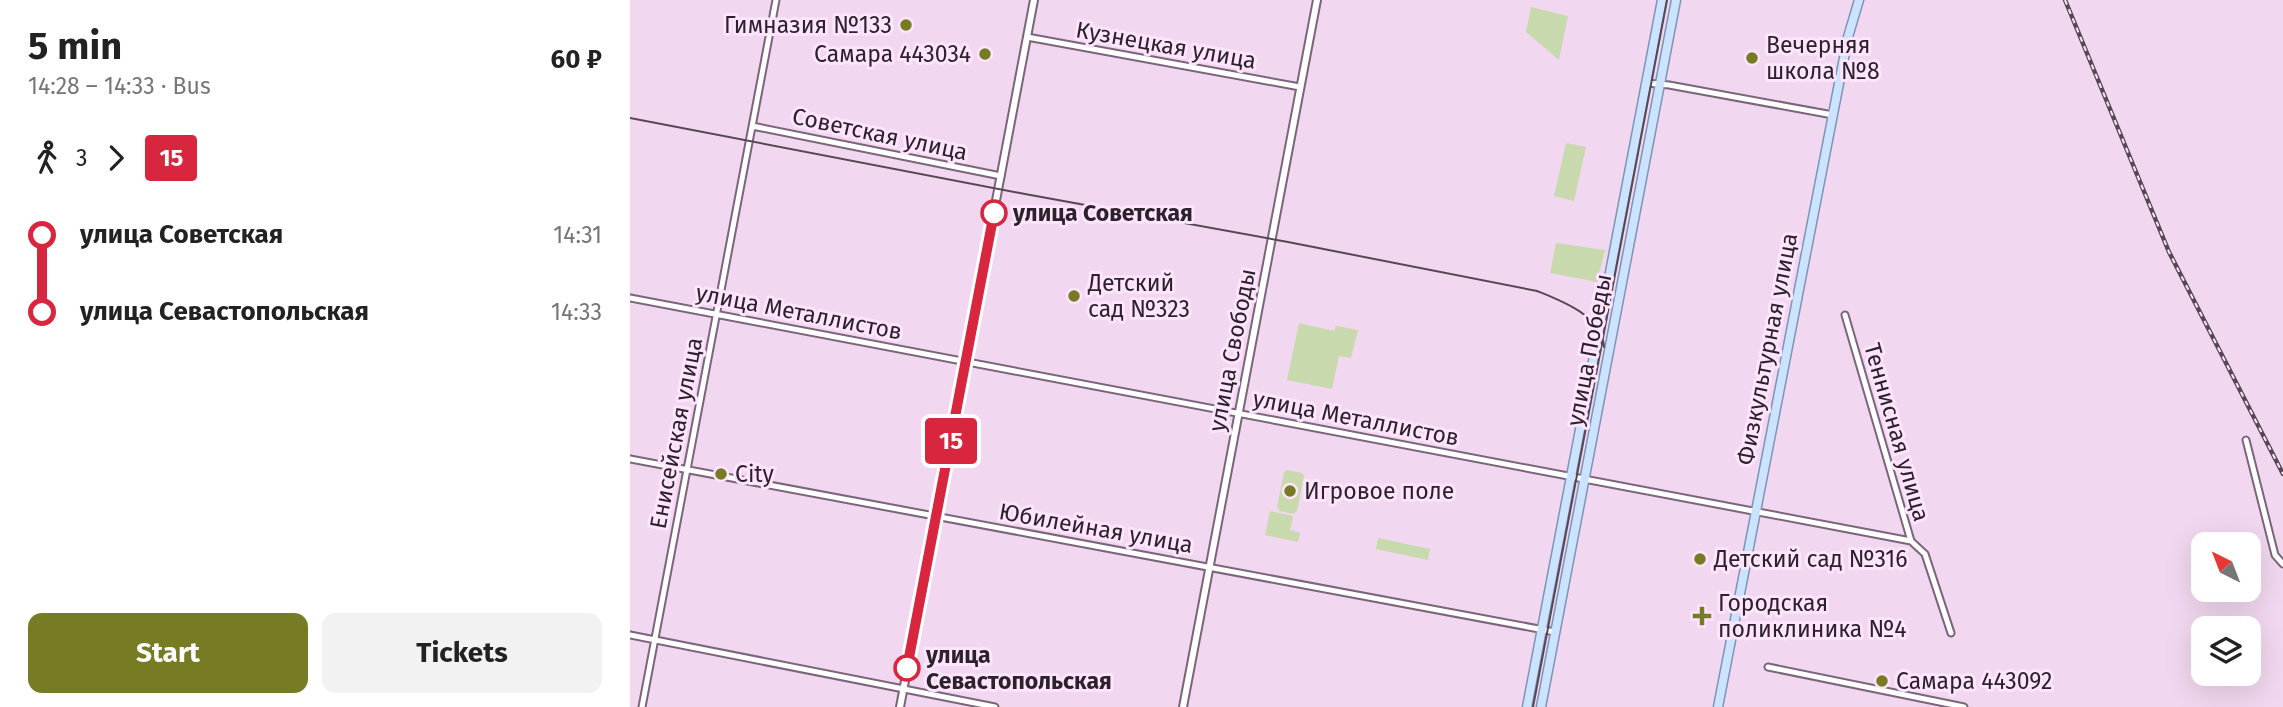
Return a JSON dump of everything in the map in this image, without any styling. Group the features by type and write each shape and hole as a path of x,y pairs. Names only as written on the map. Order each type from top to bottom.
{"main road":[{"name":"улица Победы","path":"1527,707 1662,0"},
{"name":"улица Победы","path":"1541,707 1676,0"},
{"name":"Физкультурная улица","path":"1718,707 1848,37 1858,0"}],"street":[{"name":"Енисейская улица","path":"642,707 776,0"},
{"path":"900,707 1034,0"},
{"name":"улица Свободы","path":"1183,707 1317,0"},
{"name":"Кузнецкая улица","path":"1027,37 1300,87"},
{"path":"1646,83 1833,116"},
{"name":"Советская улица","path":"752,126 1001,176"},
{"name":"улица Металлистов","path":"630,298 1911,541"},
{"name":"Теннисная улица","path":"1844,315 1911,541 1925,554 1951,633"},
{"path":"2246,440 2275,555 2283,564"},
{"name":"Юбилейная улица","path":"630,458 1555,632"},
{"path":"630,635 995,707"},
{"path":"1768,667 1964,707"}],"green space":[{"path":"1531,7 1568,16 1559,60 1526,32"},
{"path":"1566,143 1586,147 1574,201 1554,196"},
{"path":"1556,243 1605,250 1597,282 1550,273"},
{"path":"1299,323 1334,331 1336,326 1358,330 1351,358 1339,356 1332,389 1287,380"},
{"name":"Игровое поле","path":"1287,470 1302,473 1304,476 1297,511 1293,514 1280,511 1277,507 1284,472"},
{"path":"1270,511 1293,516 1290,530 1300,533 1298,542 1265,535"},
{"path":"1378,538 1430,549 1428,560 1376,549"}],"tram line":[{"path":"1533,707 1667,0"},
{"path":"630,118 1537,291 1569,305 1589,318 1602,336 1604,347"}],"railway":[{"path":"2065,0 2169,252 2283,474"}],"bus line":[{"name":"15","path":"907,668 994,213"}],"place":[{"name":"Гимназия №133","path":"906,25"},
{"name":"Самара 443034","path":"985,54"},
{"name":"Вечерняя школа №8","path":"1752,58"},
{"name":"улица Советская","path":"994,213"},
{"name":"Детский сад №323","path":"1074,296"},
{"name":"City","path":"721,474"},
{"name":"Игровое поле","path":"1290,491"},
{"name":"Детский сад №316","path":"1700,559"},
{"name":"Городская поликлиника №4","path":"1702,616"},
{"name":"улица Севастопольская","path":"907,668"},
{"name":"Самара 443092","path":"1882,681"}]}
